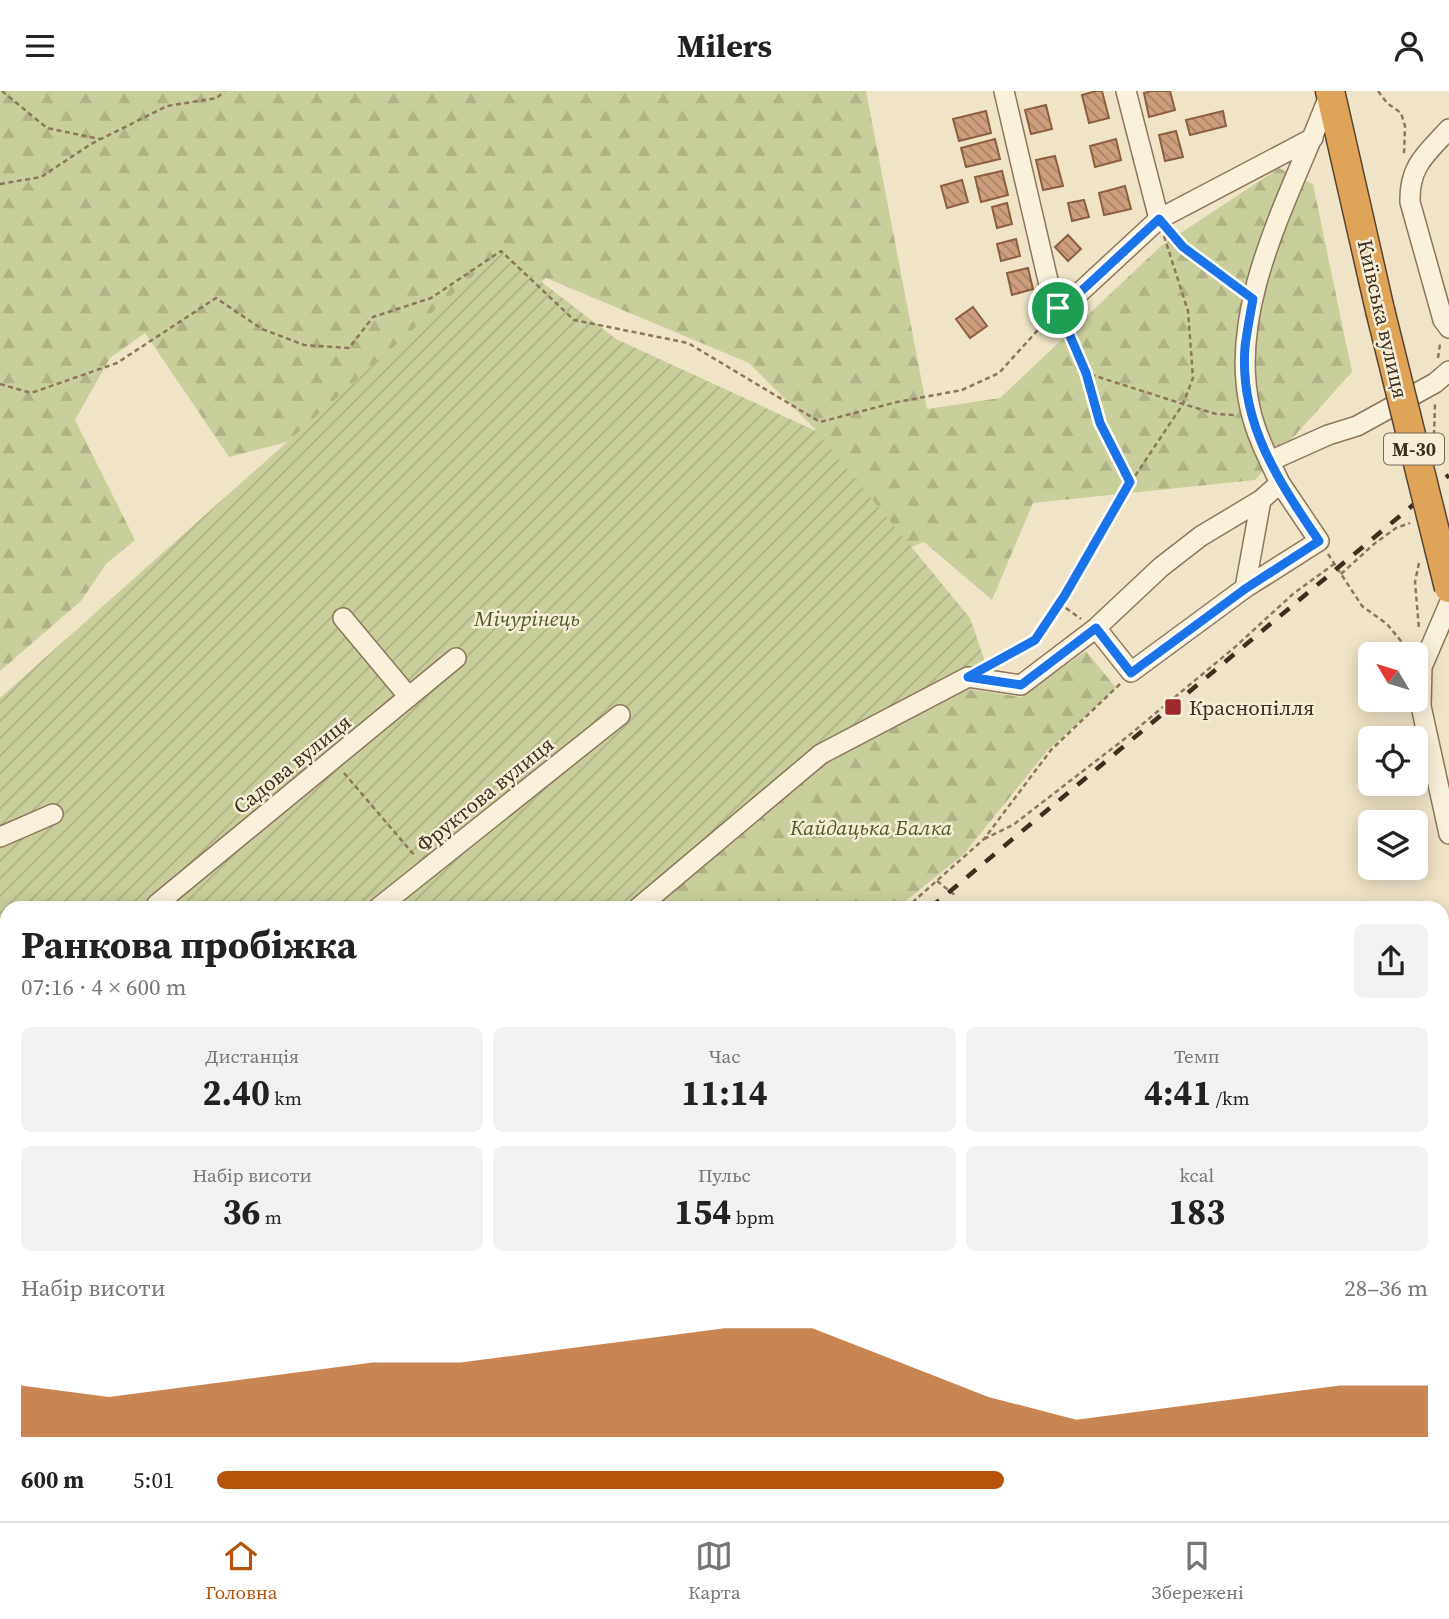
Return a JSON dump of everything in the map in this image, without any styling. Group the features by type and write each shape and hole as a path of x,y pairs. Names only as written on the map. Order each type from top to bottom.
{"highway":[{"name":"Київська вулиця","path":"1330,92 1380,310 1449,588"}],"street":[{"path":"1004,91 1054,302 1058,308 1064,307 1159,219 1313,138"},
{"path":"1126,91 1159,219"},
{"path":"1096,628 1131,673 1245,589 1319,541 1280,483 1259,440 1252,415 1245,348 1253,299 1273,233 1330,92"},
{"path":"1449,129 1423,157 1410,185 1410,202 1443,320 1449,328"},
{"path":"1270,461 1328,435 1357,426 1435,383 1449,371"},
{"path":"646,901 821,754 968,677 1021,685 1096,628 1161,567 1201,537 1261,499 1280,483"},
{"path":"1245,589 1261,499"},
{"path":"1449,604 1422,667 1421,706 1440,748 1449,834"},
{"path":"344,618 409,697"},
{"name":"Садова вулиця","path":"164,901 456,658"},
{"name":"Фруктова вулиця","path":"387,901 620,715"},
{"path":"0,837 53,814"}],"path":[{"path":"2,91 47,128 101,139"},
{"path":"0,184 41,177 101,139 167,106 217,98 224,91"},
{"path":"1378,91 1387,103 1401,113 1405,127 1404,160 1410,185"},
{"path":"1159,219 1183,247 1253,299"},
{"path":"968,677 1035,640 1130,482 1183,404 1193,378 1188,311 1159,219"},
{"path":"0,384 31,393 117,363 216,298 262,330 304,345 349,348 373,317 430,298 501,251 575,320 688,343 820,422 897,402 962,390 999,373 1058,308 1086,373 1100,423 1130,482"},
{"path":"1086,373 1216,414 1252,415"},
{"path":"1341,574 1396,528 1414,521"},
{"path":"1319,541 1362,606 1387,624 1402,642"},
{"path":"984,839 1013,825 1127,737 1236,647 1293,594 1334,564"},
{"path":"1059,603 1096,628"},
{"path":"914,901 984,839 1051,750 1131,673"},
{"path":"333,760 426,870"},
{"path":"937,881 956,896"}],"green space":[{"path":"0,91 866,91 927,409 1000,398 1161,246 1279,168 1313,184 1352,372 1255,480 1033,503 992,600 924,542 691,638 816,430 749,363 546,278 356,424 229,457 145,333 110,358 75,420 135,540 106,564 81,601 0,671"},
{"name":"Мічурінець","path":"501,251 616,339 816,431 970,618 987,667 825,752 644,901 0,901 0,698"},
{"name":"Кайдацька Балка","path":"1086,651 1116,688 1047,751 964,854 906,901 652,901 850,742 942,685 1021,697"}],"building":[{"path":"1102,91 1109,118 1089,123 1082,95"},
{"path":"1170,91 1175,110 1149,117 1144,93"},
{"path":"1046,105 1052,129 1031,134 1025,110"},
{"path":"986,111 991,133 959,141 953,119"},
{"path":"1223,111 1226,126 1190,135 1186,120"},
{"path":"1176,131 1183,157 1165,161 1159,135"},
{"path":"995,139 1000,159 966,167 961,148"},
{"path":"1116,139 1121,160 1095,167 1090,146"},
{"path":"1055,156 1063,186 1043,190 1036,160"},
{"path":"1002,171 1008,195 981,202 975,177"},
{"path":"962,180 968,202 947,208 941,186"},
{"path":"1125,186 1131,209 1104,215 1099,193"},
{"path":"1084,200 1089,217 1072,221 1068,203"},
{"path":"1007,203 1012,224 997,228 992,207"},
{"path":"1068,235 1081,249 1068,261 1055,247"},
{"path":"1016,239 1020,256 1001,261 997,244"},
{"path":"1028,268 1033,289 1012,295 1007,273"},
{"path":"973,307 987,326 970,338 956,319"}],"railway":[{"path":"938,901 1449,475"}],"place":[{"name":"Краснопілля","path":"1173,707"}],"route":[{"path":"1159,219 1183,247 1253,299 1245,348 1246,375 1250,407 1259,440 1280,483 1319,541 1245,589 1131,673 1096,628 1021,685 968,677 1035,640 1065,595 1130,482 1100,423 1086,373 1058,308 1064,307 1159,219"}]}
